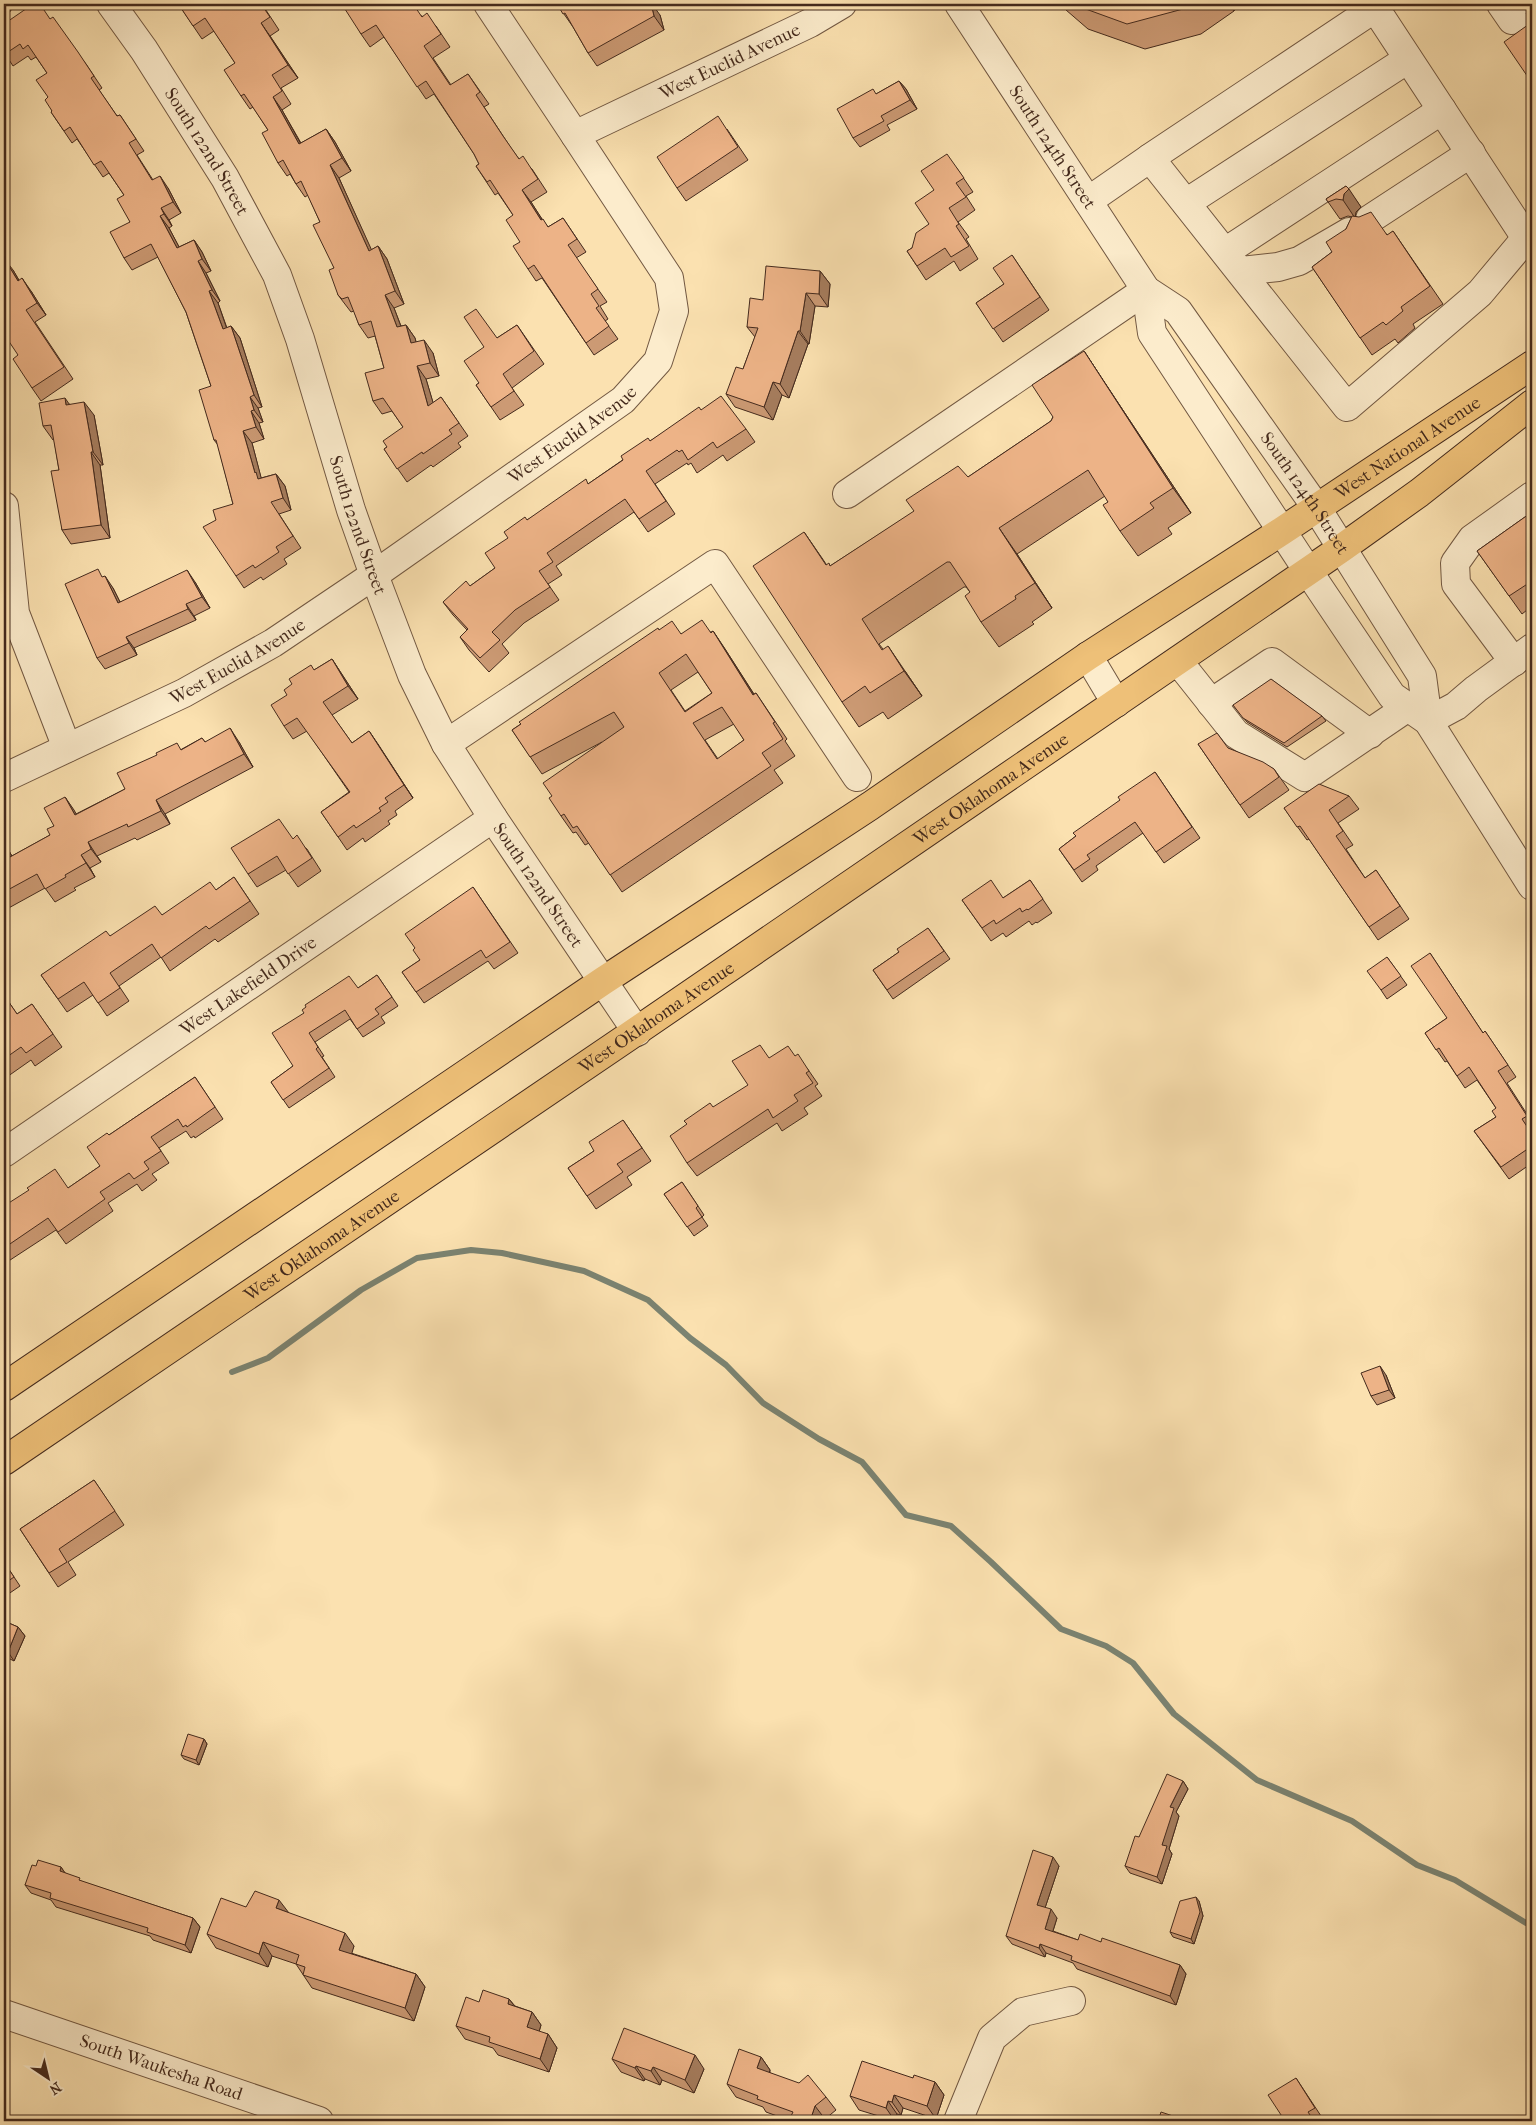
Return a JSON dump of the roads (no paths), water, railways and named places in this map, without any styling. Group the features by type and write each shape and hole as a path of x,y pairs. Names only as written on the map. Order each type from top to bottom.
{"main road":[{"name":"West National Avenue","path":"1282,531 1532,365"},
{"name":"West National Avenue","path":"1308,571 1419,493 1532,404"},
{"path":"4,1387 603,981 870,806 1088,656 1282,531"},
{"name":"West Oklahoma Avenue","path":"4,1461 637,1032 842,888 1308,571"}],"street":[{"name":"South 122nd Street","path":"111,4 144,50 225,178 277,275 300,339 351,510 374,575 412,675 446,744 493,818 637,1032"},
{"path":"488,4 575,135"},
{"name":"West Euclid Avenue","path":"4,778 184,693 273,643 374,575 623,400 658,360 674,311 669,278 575,135 810,23 842,4"},
{"name":"South 124th Street","path":"960,4 1146,290 1178,311 1316,507 1422,676 1418,714"},
{"path":"1501,4 1512,20 1532,6"},
{"path":"1088,201 1150,158 1375,8 1529,238 1480,293 1348,407 1150,158"},
{"path":"1186,203 1408,59"},
{"path":"1233,261 1442,110"},
{"path":"1233,261 1278,267 1299,261 1359,226 1471,153"},
{"path":"847,494 1146,290"},
{"name":"South 124th Street","path":"1146,290 1152,333 1392,696 1418,714 1532,886"},
{"path":"1178,661 1236,734 1305,778 1370,734 1418,714 1456,706 1523,655 1456,584 1455,563 1472,539 1532,496"},
{"path":"4,506 15,613 67,748"},
{"path":"446,744 716,564 857,777"},
{"path":"1088,656 1116,702"},
{"path":"1211,703 1272,662 1370,734"},
{"name":"West Lakefield Drive","path":"4,1153 493,818"},
{"path":"958,2121 992,2038 1023,2012 1071,2001"},
{"name":"South Waukesha Road","path":"4,2014 319,2121"}],"waterway":[{"path":"232,1372 268,1358 361,1290 417,1258 471,1250 502,1253 584,1271 648,1300 690,1338 726,1365 763,1403 819,1439 862,1462 906,1515 951,1526 1061,1629 1106,1646 1133,1663 1174,1714 1257,1780 1352,1821 1417,1865 1455,1880 1526,1923 1532,1924"}]}
